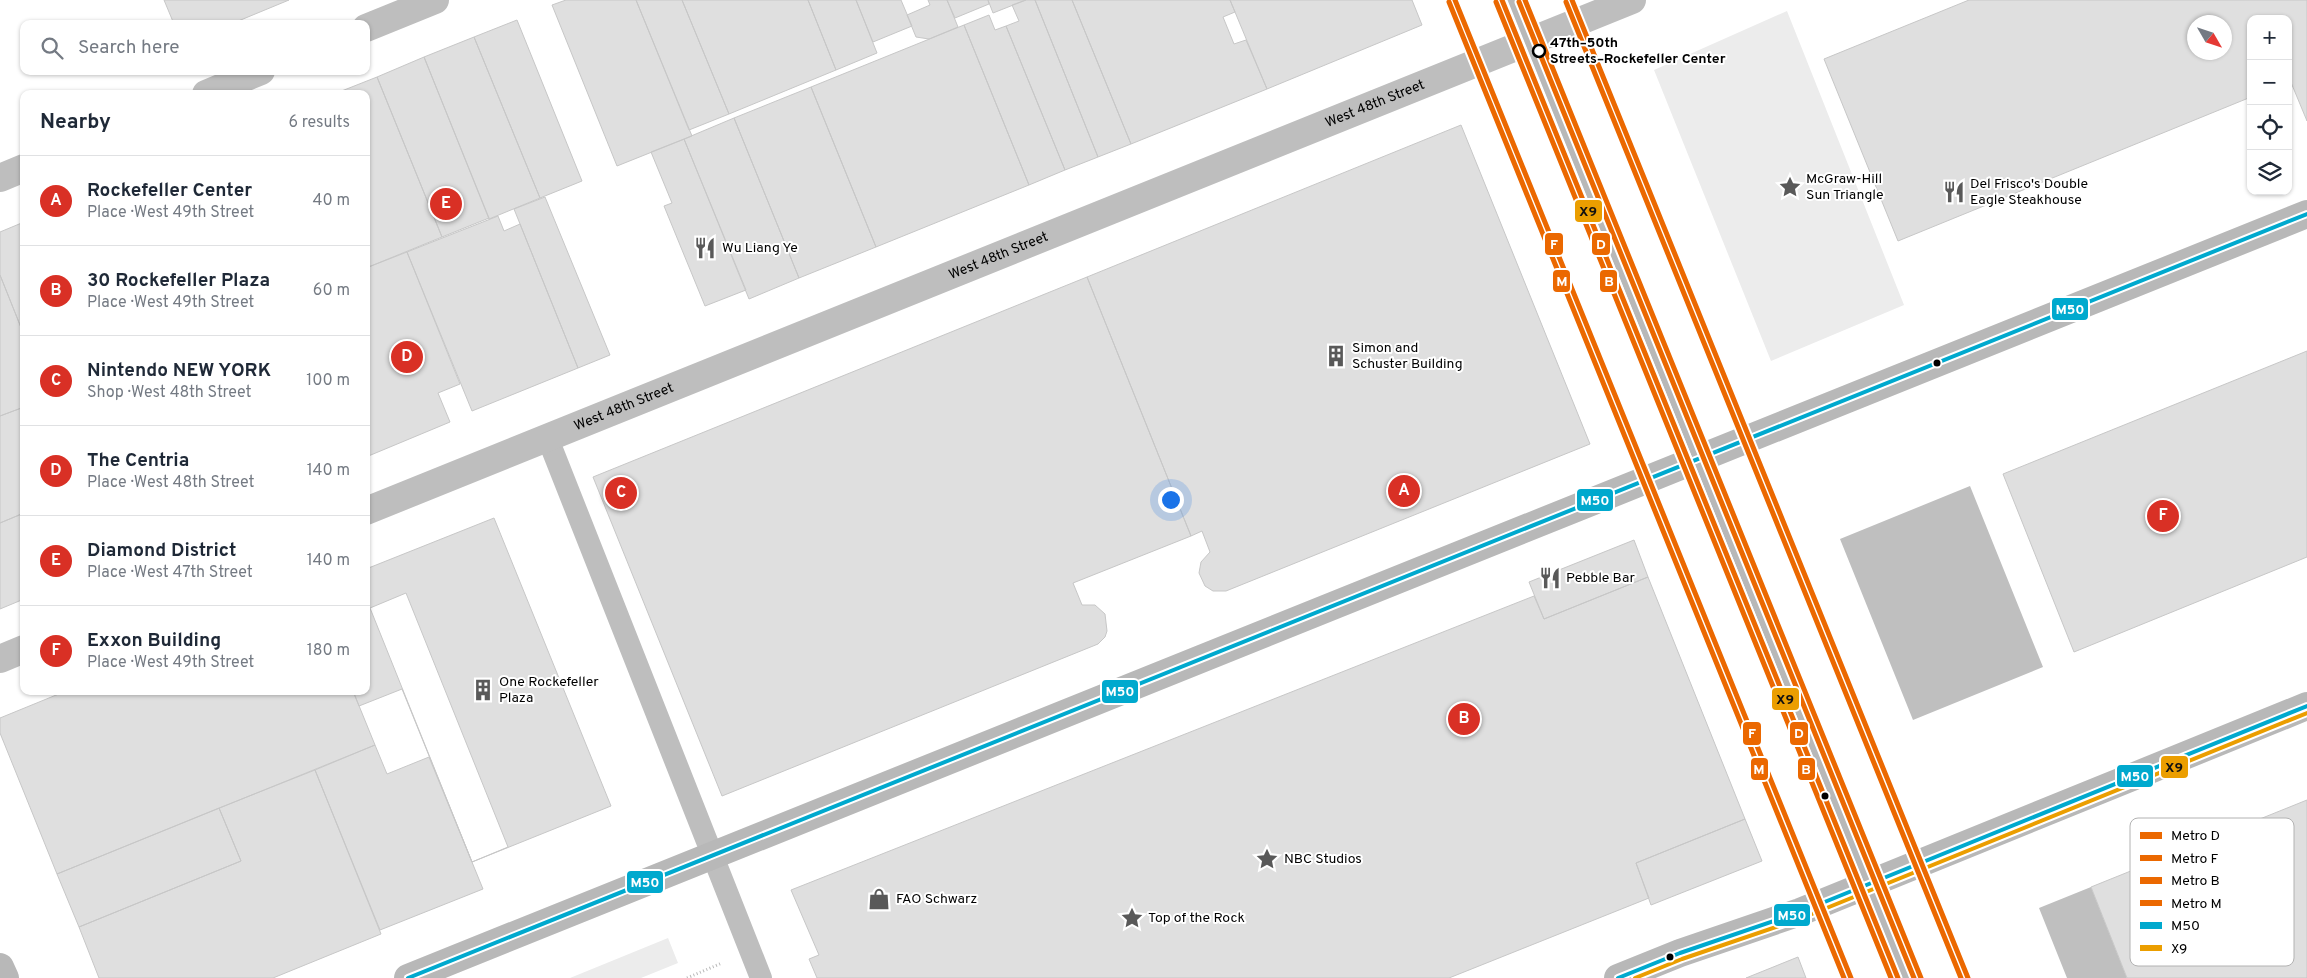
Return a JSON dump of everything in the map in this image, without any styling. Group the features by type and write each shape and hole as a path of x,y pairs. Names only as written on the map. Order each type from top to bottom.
{"main road":[{"path":"1510,0 1905,978"},
{"path":"408,978 2307,214"},
{"path":"1618,978 1680,953 1800,912 2307,706"},
{"path":"0,967 4,978"}],"street":[{"path":"370,26 435,0"},
{"name":"West 48th Street","path":"370,509 1632,0"},
{"path":"216,90 251,75"},
{"path":"0,178 20,170"},
{"path":"548,439 761,978"},
{"path":"0,659 20,651"}],"path":[{"path":"686,978 750,952"}],"shaded area":[{"path":"1787,11 1904,305 1771,361 1654,70"},
{"path":"1970,486 2043,667 1913,720 1840,539"},
{"path":"2091,887 2127,978 2067,978 2039,908"},
{"path":"668,938 678,963 641,978 570,978"}],"building":[{"path":"164,0 289,0 241,20 172,20"},
{"path":"566,0 636,0 692,136 617,166 552,5"},
{"path":"636,0 682,0 729,114 689,130"},
{"path":"682,0 808,0 836,70 729,114"},
{"path":"808,0 856,0 877,53 836,70"},
{"path":"856,0 901,0 912,26 873,42"},
{"path":"928,0 947,0 958,27 929,39 916,37 907,15 930,5"},
{"path":"947,0 988,0 989,4 955,18"},
{"path":"988,0 1026,0 993,13"},
{"path":"1026,0 1035,0 1098,157 1065,170 1006,26 1019,21 1012,5"},
{"path":"1035,0 1072,0 1131,144 1098,157"},
{"path":"1072,0 1230,0 1235,12 1223,17 1234,44 1246,40 1267,89 1131,144"},
{"path":"1230,0 1412,0 1422,25 1267,89"},
{"path":"1969,0 2307,0 2307,121 2292,85 2292,15 2247,15 2247,99 1898,241 1824,59"},
{"path":"989,15 995,30 1006,26 1065,170 1029,185 964,25"},
{"path":"517,20 582,181 540,198 474,37"},
{"path":"964,25 1029,185 876,247 811,87"},
{"path":"474,37 540,198 489,219 424,57"},
{"path":"424,57 489,218 442,237 377,77"},
{"path":"377,77 442,237 370,266 370,90 344,90"},
{"path":"811,87 876,247 799,278 734,118"},
{"path":"734,118 799,278 749,299 684,139"},
{"name":"Simon and Schuster Building","path":"1461,125 1590,444 1226,591 1213,591 1205,586 1199,573 1201,562 1210,552 1202,531 1191,536 1087,277"},
{"name":"Wu Liang Ye","path":"684,139 746,290 705,306 664,206 672,203 651,152"},
{"path":"545,197 610,355 578,368 514,209"},
{"path":"498,216 504,231 520,224 578,368 472,411 407,252"},
{"path":"20,224 20,325 0,275 0,232"},
{"path":"407,252 460,384 438,393 450,422 370,455 370,266"},
{"path":"0,275 20,325 20,408 0,416"},
{"path":"1087,277 1191,536 1073,583 1082,605 1095,605 1105,614 1107,631 1105,637 1098,644 722,796 593,477"},
{"path":"2307,351 2307,557 2074,652 2003,474"},
{"path":"20,408 20,515 0,523 0,416"},
{"path":"20,515 20,601 0,609 0,523"},
{"name":"One Rockefeller Plaza","path":"494,518 611,806 472,862 402,689 359,706 355,695 370,695 370,567"},
{"path":"1634,540 1648,577 1544,619 1529,582"},
{"path":"1648,577 1745,819 1636,863 1649,898 1449,978 817,978 809,959 819,955 791,890 1534,596 1544,619"},
{"path":"406,593 508,847 472,862 370,608"},
{"path":"56,695 355,695 375,745 57,874 0,733 0,718"},
{"path":"375,745 387,774 429,757 483,889 380,930 315,770"},
{"path":"315,770 381,934 273,978 99,978 79,927 241,861 219,808"},
{"path":"2307,800 2307,978 2127,978 2091,887 2130,871 2130,966 2294,966 2294,818 2262,818"},
{"path":"219,808 241,861 79,927 57,874"},
{"path":"1745,819 1762,861 1651,905 1636,863"},
{"path":"1798,957 1806,978 1746,978"}],"metro line":[{"name":"F","path":"1455,0 1851,978"},
{"name":"D","path":"1502,0 1898,978"},
{"name":"F","path":"1525,0 1921,978"},
{"name":"D","path":"1572,0 1968,978"},
{"name":"M","path":"1449,2 1844,978"},
{"name":"B","path":"1496,2 1891,978"},
{"name":"M","path":"1519,2 1914,978"},
{"name":"B","path":"1566,2 1961,978"}],"transit line":[{"name":"X9","path":"1504,2 1898,978"},
{"name":"M50","path":"408,978 2307,214"},
{"name":"M50","path":"1618,978 1680,953 1800,912 2307,706"},
{"name":"X9","path":"1635,978 1682,959 1802,918 2307,713"}],"place":[{"name":"47th–50th Streets–Rockefeller Center","path":"1539,51"},
{"name":"McGraw-Hill Sun Triangle","path":"1790,187"},
{"name":"Del Frisco's Double Eagle Steakhouse","path":"1954,192"},
{"name":"Diamond District","path":"446,204"},
{"name":"Wu Liang Ye","path":"705,248"},
{"name":"Simon and Schuster Building","path":"1336,356"},
{"name":"The Centria","path":"407,357"},
{"name":"Rockefeller Center","path":"1404,491"},
{"name":"Nintendo NEW YORK","path":"621,493"},
{"name":"Exxon Building","path":"2163,516"},
{"name":"Pebble Bar","path":"1550,578"},
{"name":"One Rockefeller Plaza","path":"483,690"},
{"name":"30 Rockefeller Plaza","path":"1464,719"},
{"name":"NBC Studios","path":"1267,859"},
{"name":"FAO Schwarz","path":"879,899"},
{"name":"Top of the Rock","path":"1132,918"}]}
